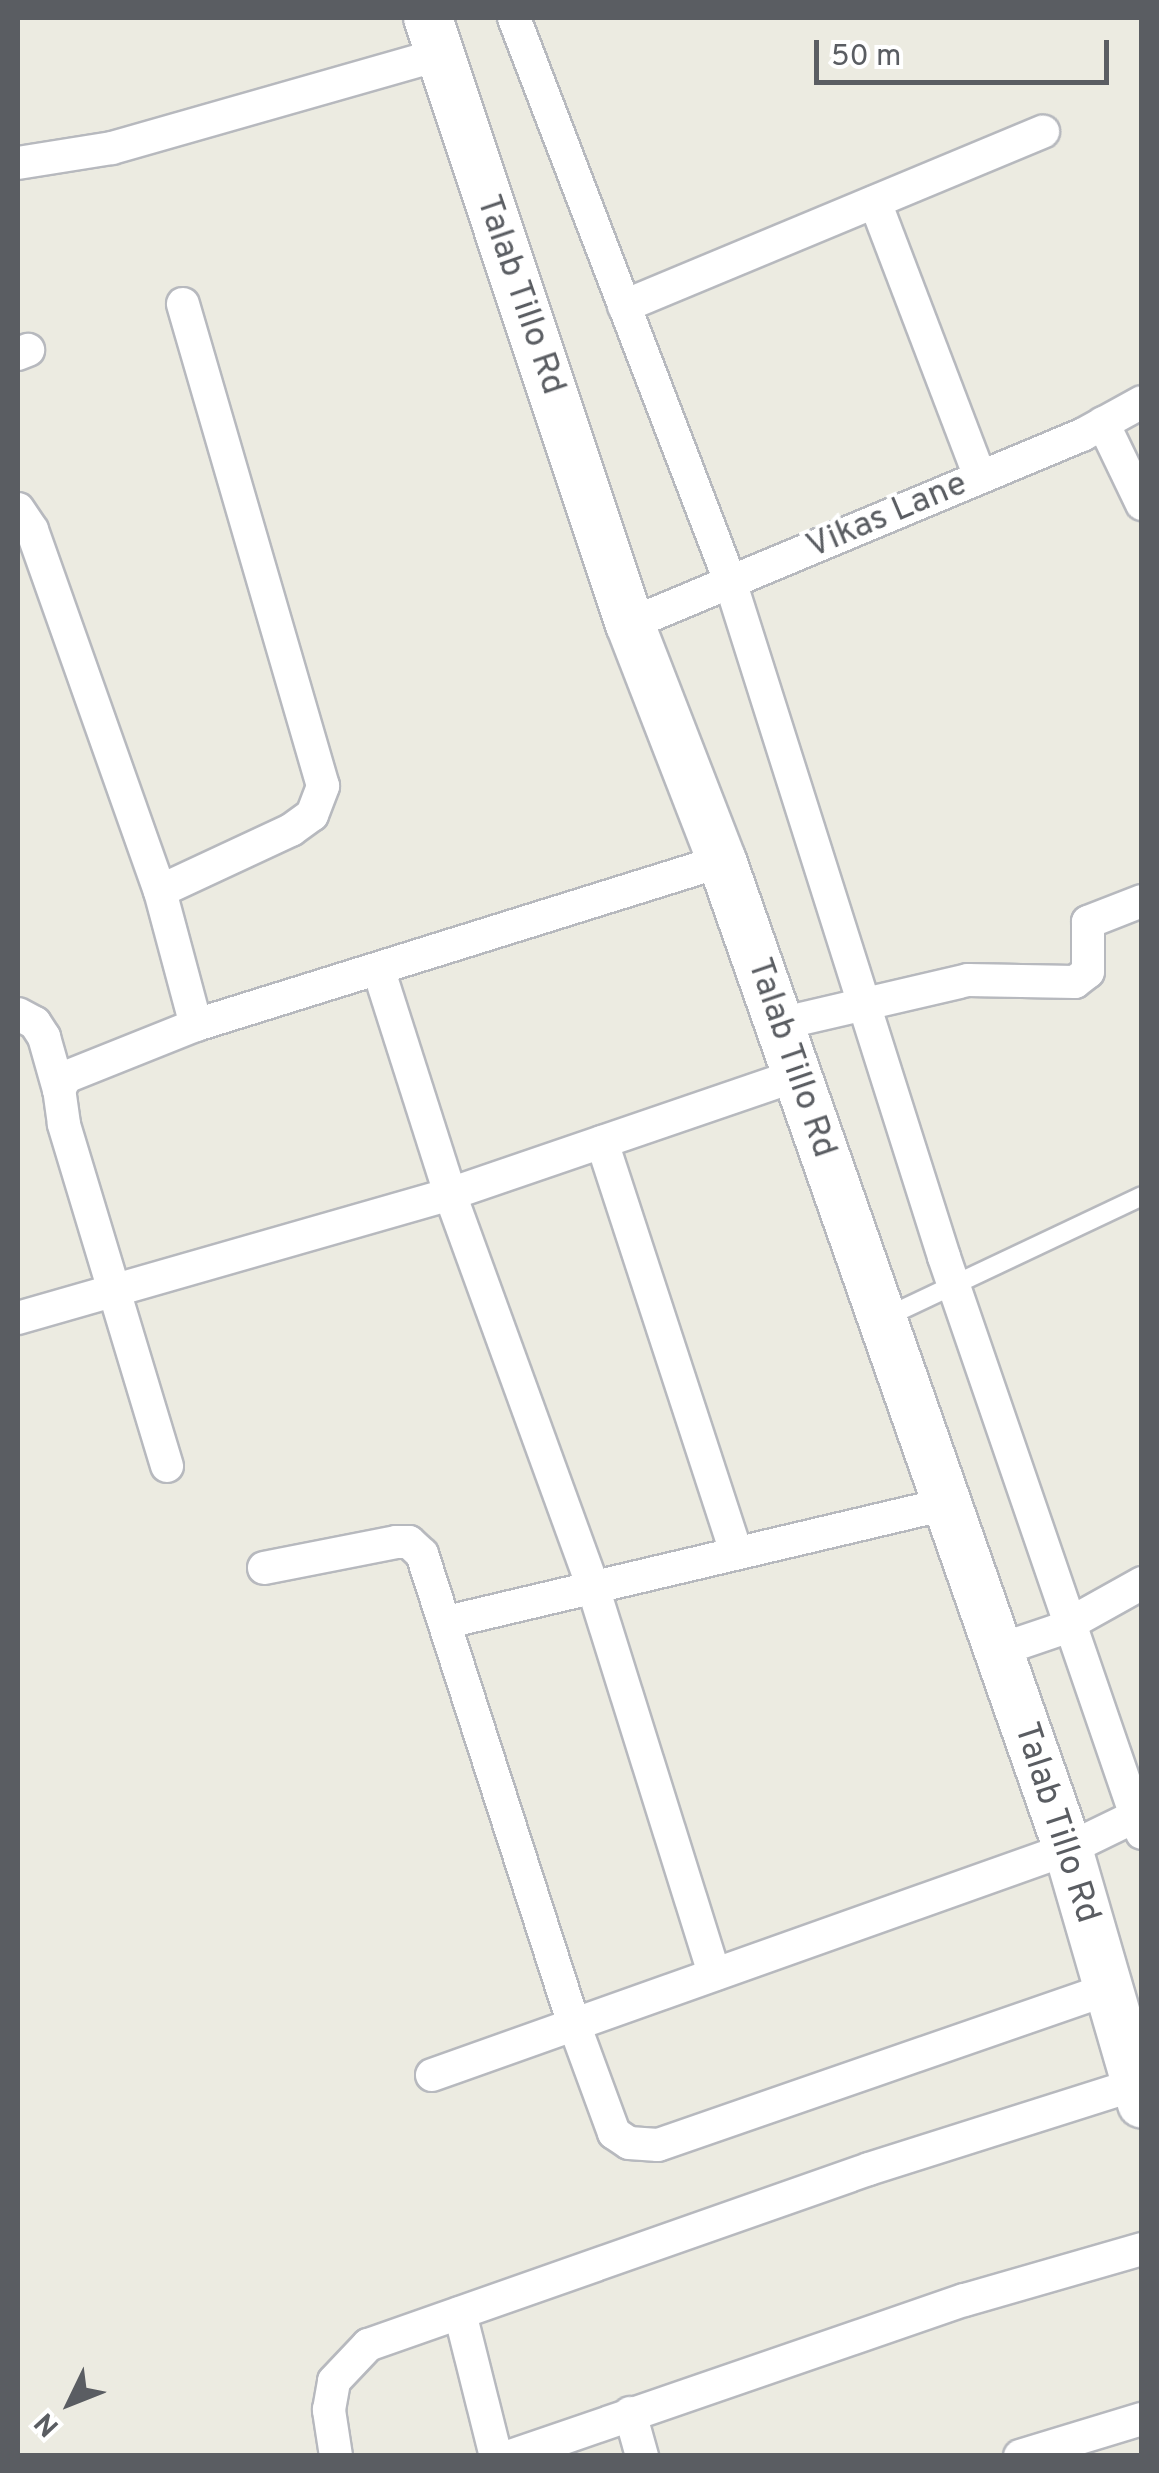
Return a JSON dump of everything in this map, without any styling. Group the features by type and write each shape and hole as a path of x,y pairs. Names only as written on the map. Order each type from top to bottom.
{"main road":[{"name":"Talab Tillo Rd","path":"434,36 665,609 722,861 826,1012 798,1075 924,1301 946,1504 1040,1635 1108,1989 1139,2093"}],"street":[{"path":"432,2075 1135,1821 1040,1635 924,1301 826,1012 730,581 514,18"},
{"path":"18,163 112,148 434,36"},
{"path":"624,306 1043,132"},
{"path":"875,202 980,477"},
{"path":"160,891 291,830 312,815 323,786 183,304"},
{"name":"Vikas Lane","path":"665,609 980,477 1142,402"},
{"path":"1103,423 1142,504"},
{"path":"18,509 32,530 160,891 196,1025"},
{"path":"60,1090 85,1064 196,1025 722,861"},
{"path":"826,1012 968,980 1075,982 1084,978 1090,962 1088,922 1142,901"},
{"path":"379,971 450,1194 592,1584 714,1974"},
{"path":"18,1014 35,1022 44,1037 167,1466"},
{"path":"18,1318 450,1194 798,1075"},
{"path":"602,1142 736,1551"},
{"path":"447,1622 592,1584 946,1504"},
{"path":"264,1568 410,1542 422,1554 574,2024 614,2134 643,2148 1108,1989"},
{"path":"1040,1635 1142,1583"},
{"path":"336,2456 329,2410 334,2381 348,2361 368,2345 870,2169 1139,2093"},
{"path":"511,2456 630,2413 1142,2249"},
{"path":"460,2313 496,2456"},
{"path":"630,2413 642,2456"},
{"path":"1020,2456 1142,2418"}],"lane":[{"path":"924,1301 1142,1196"}]}
